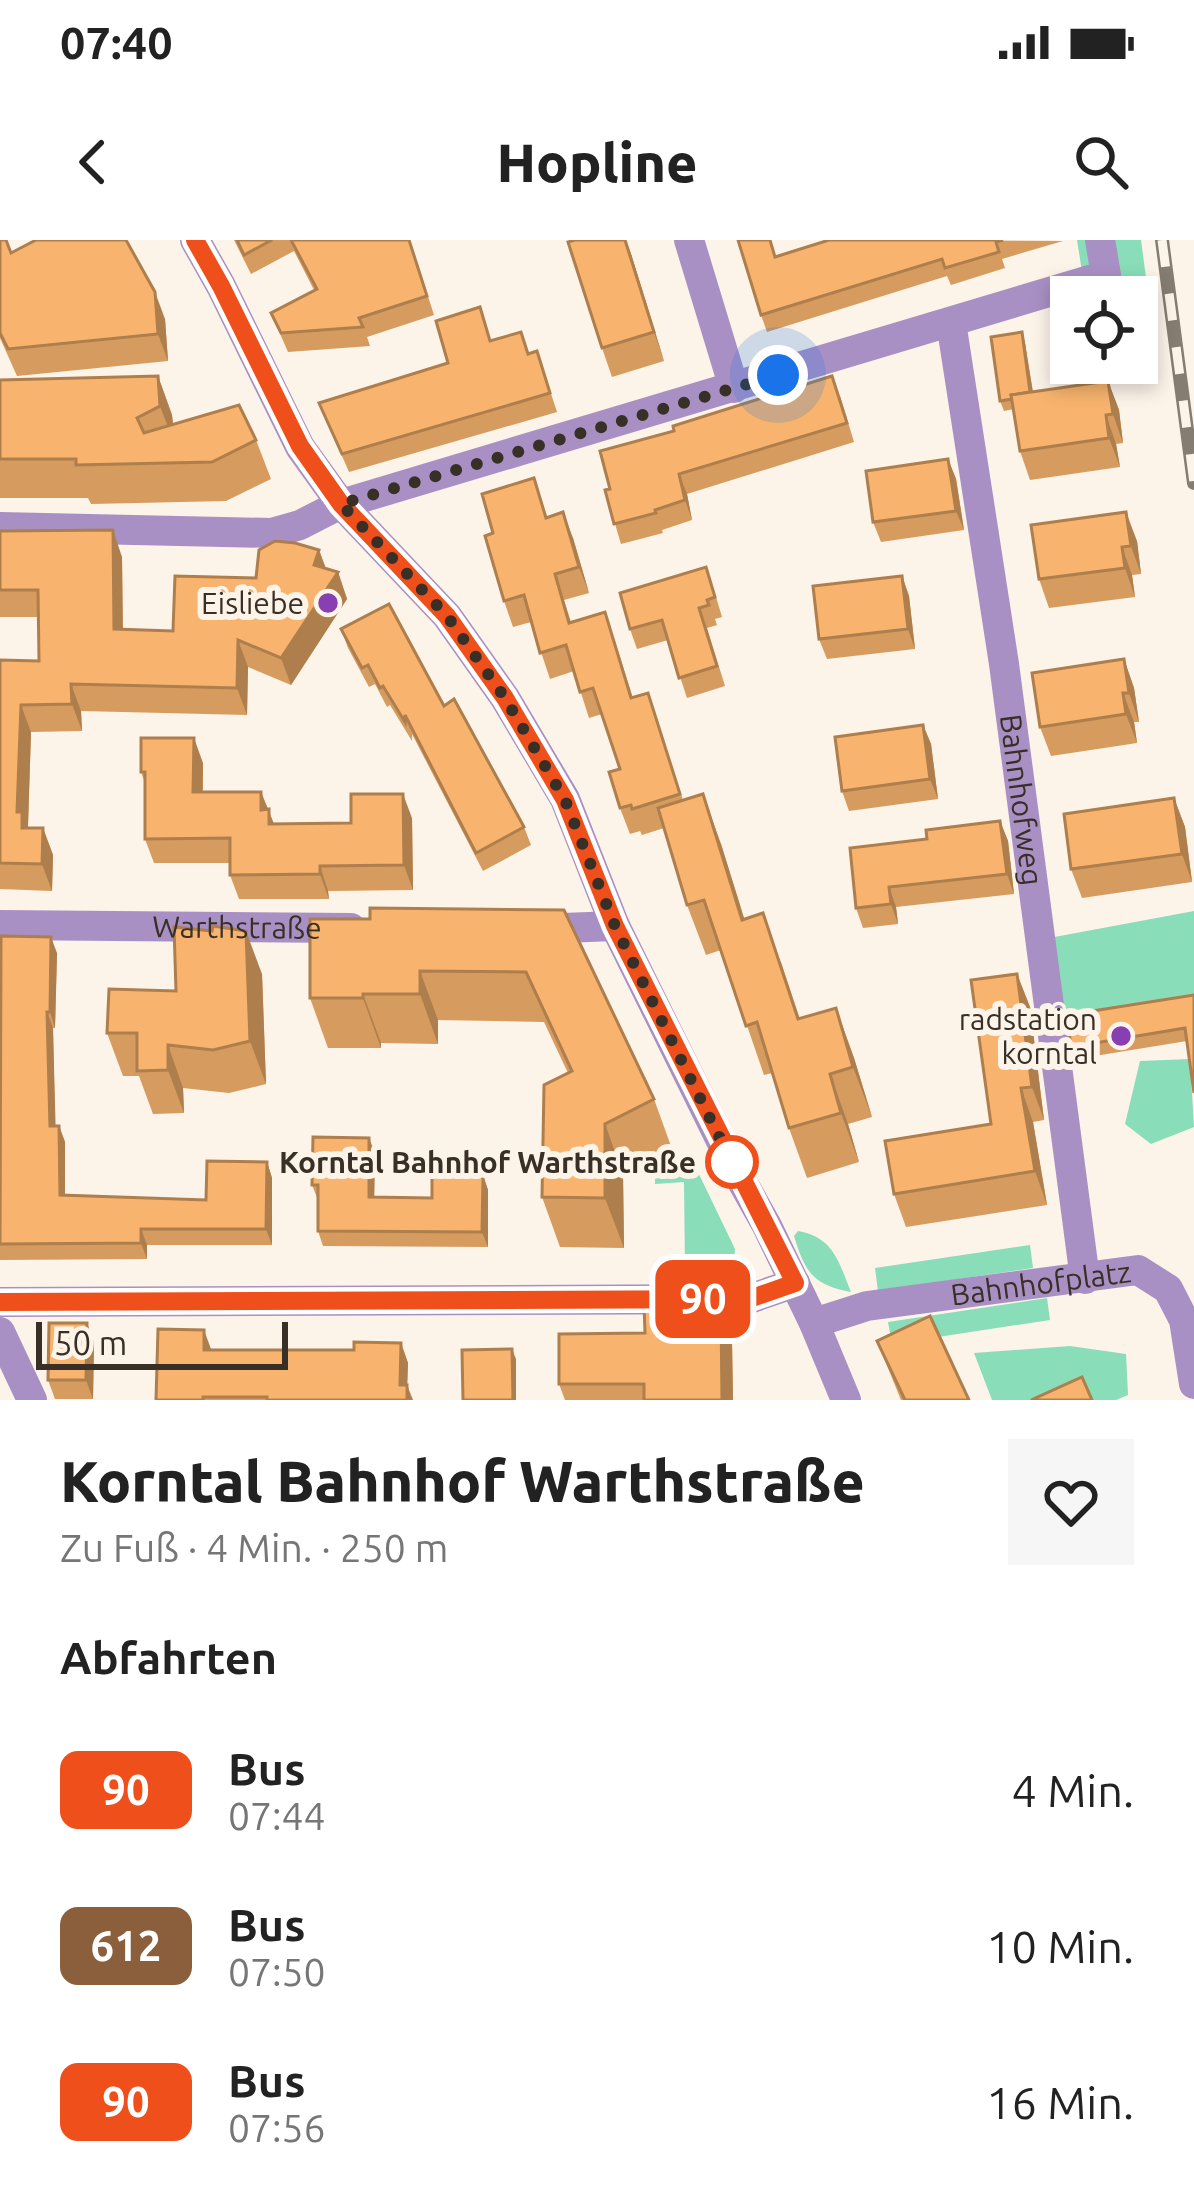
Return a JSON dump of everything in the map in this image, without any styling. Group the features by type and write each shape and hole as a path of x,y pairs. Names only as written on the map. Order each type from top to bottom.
{"street":[{"path":"195,240 300,446 341,504 447,616 505,698 565,800 615,926 795,1283 847,1400"},
{"path":"689,240 734,388"},
{"path":"0,527 272,533 341,504 1106,275 1100,240"},
{"name":"Bahnhofweg","path":"951,322 1007,687 1085,1279"},
{"name":"Warthstraße","path":"0,925 371,928"},
{"path":"510,929 615,926"},
{"name":"Bahnhofplatz","path":"814,1322 867,1306 1138,1270 1168,1289 1184,1319 1194,1384"},
{"path":"0,1302 749,1299 795,1283"},
{"path":"0,1332 32,1400"}],"green space":[{"path":"1077,240 1141,240 1146,276 1083,276"},
{"path":"1194,911 1194,1002 1045,1028 1033,941"},
{"path":"1190,1059 1194,1127 1151,1144 1125,1124 1140,1061"},
{"path":"681,1160 695,1166 735,1249 734,1261 719,1271 685,1270 684,1182 655,1184 655,1168"},
{"path":"798,1231 827,1245 851,1292 812,1275 794,1236"},
{"path":"1030,1245 1033,1268 878,1291 875,1268"},
{"path":"1047,1298 1050,1320 892,1344 888,1322"},
{"path":"1070,1346 1126,1354 1128,1395 1116,1400 992,1400 974,1353"}],"building":[{"path":"0,240 6,240 11,253 36,240 126,240 155,292 158,334 8,349 0,333"},
{"path":"237,240 272,240 244,255"},
{"path":"291,240 409,240 427,296 359,318 363,327 281,333 271,313 317,289"},
{"path":"625,240 654,332 602,348 568,242"},
{"path":"738,240 770,240 775,257 829,240 1003,240 996,242 999,252 945,268 942,259 761,315"},
{"path":"480,307 490,341 521,332 528,354 537,351 550,393 342,454 319,403 448,363 436,321"},
{"path":"1022,332 1030,392 1000,401 991,337"},
{"path":"158,376 160,406 137,418 144,433 239,405 256,440 212,462 76,465 76,459 0,459 0,380"},
{"path":"832,376 847,423 679,474 685,500 614,524 600,451 674,431 673,426"},
{"path":"1108,384 1113,414 1106,415 1109,438 1020,451 1011,395"},
{"path":"948,459 956,511 873,522 866,471"},
{"path":"534,478 546,518 563,512 579,567 555,574 569,623 605,612 631,698 648,693 680,794 632,809 631,805 620,808 609,772 620,769 593,688 580,692 566,645 540,653 524,595 504,601 485,536 493,533 482,494"},
{"path":"1126,512 1131,546 1122,547 1125,568 1039,579 1031,525"},
{"path":"113,530 114,629 173,631 175,576 256,578 259,550 275,541 319,550 314,565 338,572 281,658 238,640 237,688 71,684 72,704 21,705 17,812 22,812 22,828 43,828 42,864 0,863 0,660 39,661 38,590 0,590 0,531"},
{"path":"706,567 715,597 699,608 717,666 679,678 662,620 630,629 620,593"},
{"path":"902,576 908,629 819,639 813,586"},
{"path":"389,604 444,706 454,699 524,827 476,853 405,715 405,722 368,665 362,668 341,629"},
{"path":"1124,659 1129,693 1123,693 1126,714 1040,727 1032,673"},
{"path":"923,725 930,779 842,791 835,737"},
{"path":"141,738 194,738 193,792 261,792 261,810 269,809 269,824 351,823 351,794 403,794 404,865 320,866 320,874 230,875 230,838 145,839"},
{"path":"703,794 742,920 763,913 798,1019 836,1008 853,1067 830,1074 841,1113 789,1128 757,1022 746,1026 704,900 687,905 658,808"},
{"path":"1174,798 1182,854 1071,869 1064,814"},
{"path":"1000,821 1007,874 889,887 891,904 856,908 850,848 927,839 926,830"},
{"path":"370,908 564,910 654,1099 605,1124 605,1198 542,1197 544,1085 572,1071 526,972 420,971 420,994 310,998 310,919 370,919"},
{"path":"213,926 246,931 250,1041 213,1050 168,1045 168,1070 137,1071 137,1033 107,1033 109,989 176,991 174,927 212,931"},
{"path":"1,936 51,937 47,1012 50,1126 59,1126 60,1195 206,1200 207,1161 267,1162 266,1229 141,1229 141,1243 0,1244"},
{"path":"1017,974 1032,1087 1021,1088 1035,1171 894,1194 885,1141 991,1124 971,980"},
{"path":"1194,995 1194,1093 1185,1028 1071,1047 1067,1015"},
{"path":"313,1137 369,1138 369,1197 432,1198 432,1174 483,1175 482,1232 318,1231"},
{"path":"685,1304 684,1312 721,1311 722,1400 644,1400 644,1384 559,1384 559,1334 645,1333 644,1305"},
{"path":"930,1316 969,1400 905,1400 877,1341"},
{"path":"49,1323 87,1323 86,1380 48,1380"},
{"path":"158,1329 204,1330 204,1350 354,1350 354,1342 401,1343 400,1385 407,1385 407,1400 156,1400"},
{"path":"512,1349 513,1400 463,1400 462,1350"},
{"path":"1082,1377 1092,1400 1031,1400"}],"railway":[{"path":"1162,240 1194,483"}],"bus line":[{"name":"90","path":"0,1302 749,1299 795,1283 615,926 565,800 505,698 447,616 341,504 300,446 195,240"}],"place":[{"name":"Eisliebe","path":"328,603"},
{"name":"radstation korntal","path":"1121,1036"},
{"name":"Korntal Bahnhof Warthstraße","path":"732,1162"}],"route":[{"path":"732,1162 735,1169 615,926 565,800 505,698 447,616 341,504 778,375"}]}
